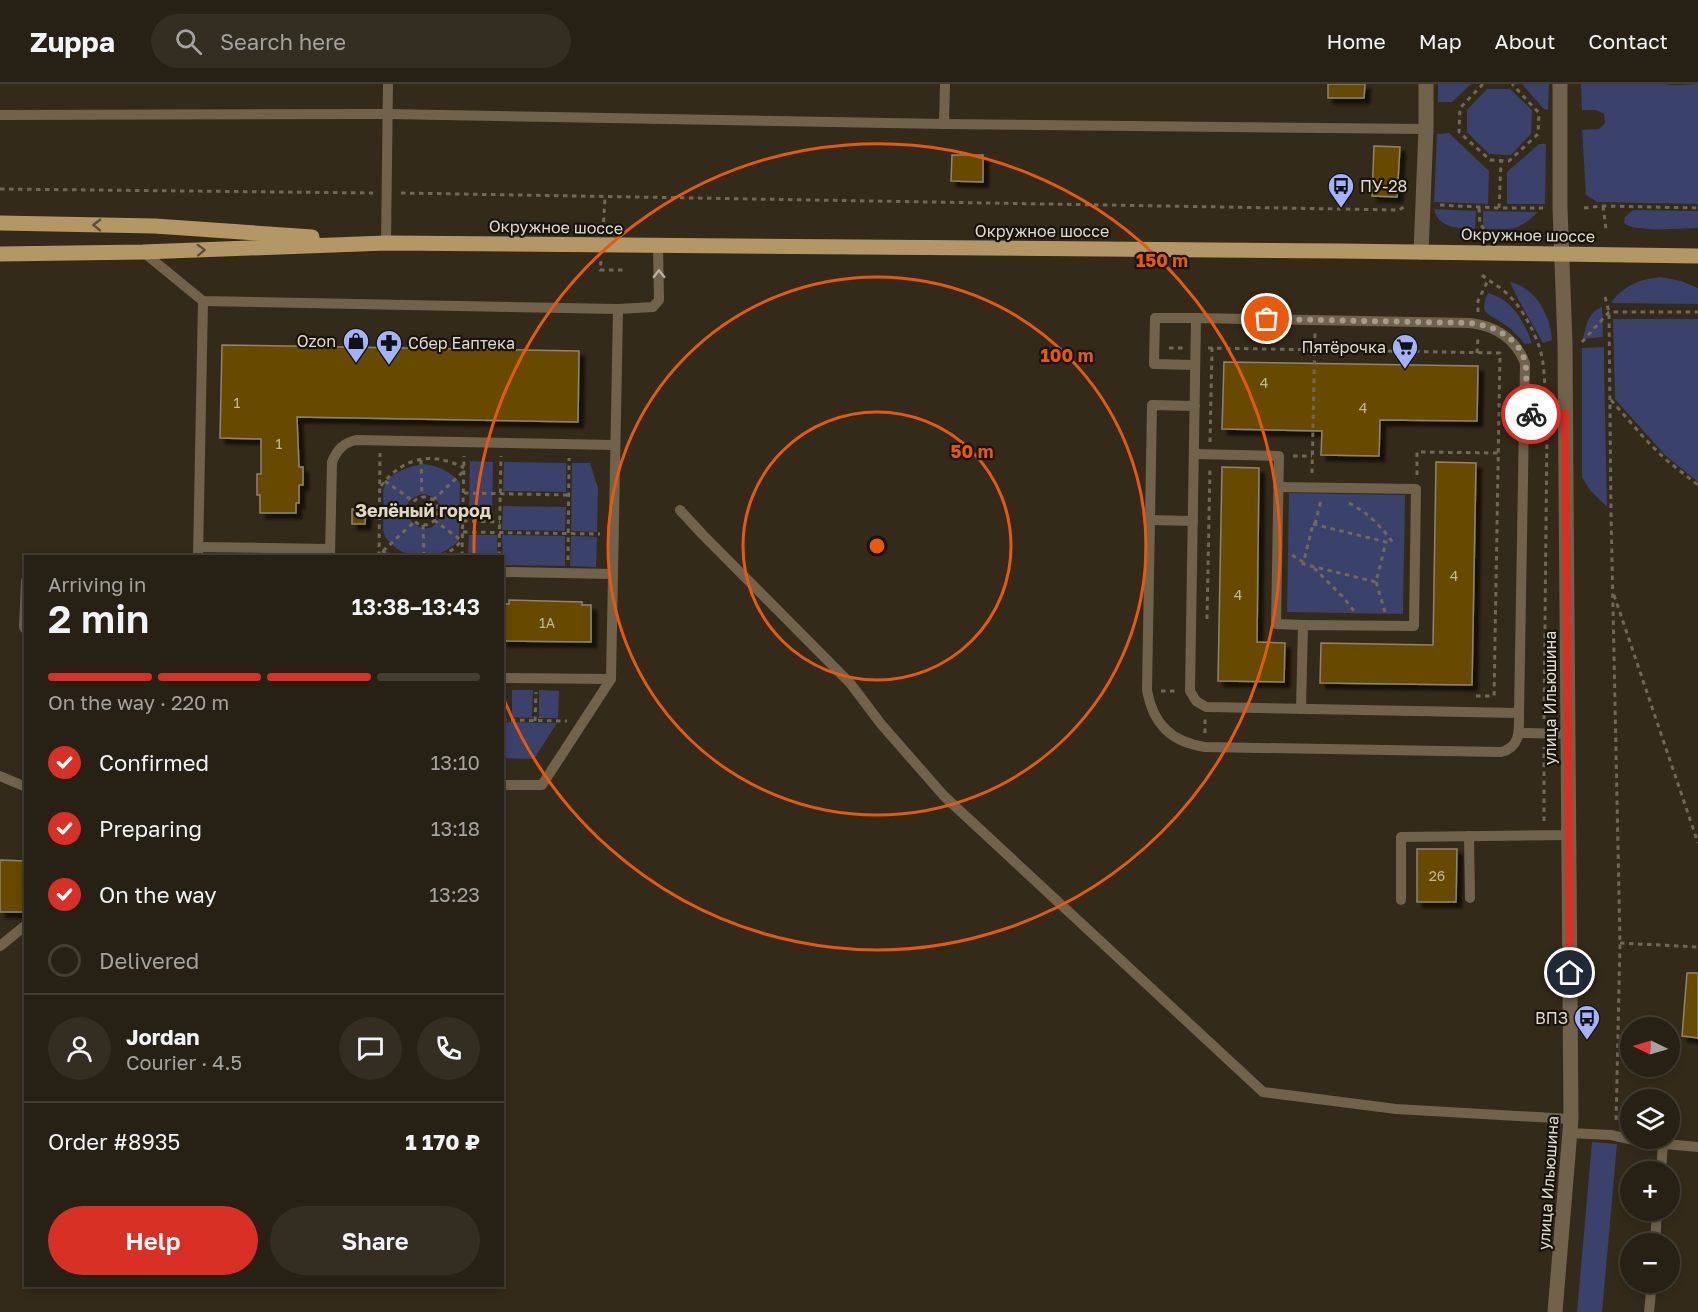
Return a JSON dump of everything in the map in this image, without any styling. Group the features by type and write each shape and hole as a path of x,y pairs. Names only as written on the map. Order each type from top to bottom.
{"main road":[{"name":"Окружное шоссе","path":"0,223 156,226 386,243"},
{"name":"Окружное шоссе","path":"0,254 143,252 386,243 1698,256"}],"street":[{"path":"1422,252 1426,84"},
{"name":"улица Ильюшина","path":"1555,1312 1571,1126 1560,84"}],"lane":[{"path":"386,243 388,84"},
{"path":"944,124 945,84"},
{"path":"0,115 388,114 944,124 1426,129"},
{"path":"143,252 203,302 618,309 653,307 659,300 658,246"},
{"path":"203,302 199,552 330,553 332,462 340,447 350,441 615,445"},
{"path":"504,784 543,785 611,679 618,309"},
{"path":"1195,365 1154,364 1155,318 1482,324 1502,333 1516,346 1525,363 1519,733 1512,747 1501,752 1205,747 1194,746 1173,736 1158,720 1149,701 1147,690 1152,405 1195,406"},
{"path":"1196,318 1190,691 1196,702 1206,707 1519,713"},
{"path":"1524,414 1565,414"},
{"path":"1194,454 1279,456 1278,487 1276,624 1414,626 1416,489 1278,487"},
{"path":"680,510 850,682 880,724 944,796 1215,1045 1263,1092 1396,1109 1571,1126 1620,1137"},
{"path":"1150,520 1193,521"},
{"path":"504,572 613,574"},
{"path":"1301,709 1303,624"},
{"path":"504,678 611,679"},
{"path":"1519,733 1568,734"},
{"path":"0,776 24,786"},
{"path":"1401,900 1401,837 1569,835"},
{"path":"1469,836 1470,898"},
{"path":"0,946 24,927"},
{"path":"1680,1145 1698,1147"},
{"path":"1649,1312 1651,1293"}],"path":[{"path":"1483,84 1460,108 1459,132 1490,160 1501,161 1509,161 1538,134 1539,113 1512,84"},
{"path":"1498,208 1501,161"},
{"path":"0,189 387,193 1399,210 1408,204 1479,208 1543,208"},
{"path":"1603,206 1606,230"},
{"path":"1584,207 1698,208"},
{"path":"1479,208 1480,224 1484,229"},
{"path":"1482,275 1504,291 1524,315 1539,345 1543,366 1547,414 1544,579 1544,835"},
{"path":"1478,301 1488,280"},
{"path":"1605,297 1609,312 1620,943 1616,1136"},
{"path":"1581,343 1609,312 1698,312"},
{"path":"1539,345 1546,345"},
{"path":"1155,347 1500,353 1494,712"},
{"path":"1207,620 1212,348"},
{"path":"1312,487 1314,350"},
{"path":"1610,398 1665,459 1698,485"},
{"path":"379,555 381,441"},
{"path":"462,555 464,442"},
{"path":"500,555 501,443"},
{"path":"567,573 570,444"},
{"path":"1416,489 1417,452 1498,453"},
{"path":"1279,456 1312,456"},
{"path":"380,488 402,466 421,459 444,460 464,470"},
{"path":"421,459 422,497"},
{"path":"433,500 464,470"},
{"path":"385,481 413,501"},
{"path":"1324,488 1303,564 1376,582"},
{"path":"464,493 569,495"},
{"path":"422,497 433,500 438,511 434,520 423,525 414,522 410,513 413,501 422,497"},
{"path":"1348,503 1357,507 1383,528 1393,543"},
{"path":"438,511 463,512"},
{"path":"379,512 410,513"},
{"path":"434,520 462,540"},
{"path":"463,521 500,522"},
{"path":"381,550 414,522"},
{"path":"1315,524 1386,542 1376,582 1380,601 1390,626"},
{"path":"423,525 424,555"},
{"path":"463,532 614,535"},
{"path":"444,555 462,540"},
{"path":"381,550 389,555"},
{"path":"1312,567 1343,597 1366,626"},
{"path":"1613,591 1698,843"},
{"path":"535,721 536,678"},
{"path":"1205,747 1206,707"},
{"path":"504,720 584,721"},
{"path":"1620,943 1698,947"}],"shaded area":[{"path":"1438,84 1471,84 1452,102 1438,102"},
{"path":"1522,84 1549,84 1548,109 1543,108"},
{"path":"1581,84 1698,84 1698,204 1597,202 1586,195 1582,130 1599,129 1605,123 1604,114 1596,110 1582,110"},
{"path":"1487,89 1510,89 1532,110 1531,134 1511,155 1489,154 1467,132 1467,110"},
{"path":"1449,133 1489,171 1488,204 1434,202 1437,134"},
{"path":"1539,144 1546,144 1545,204 1507,204 1507,172"},
{"path":"1434,209 1476,211 1475,229 1456,228 1445,224 1436,216"},
{"path":"1633,210 1698,211 1698,228 1648,229 1630,226 1624,223 1625,217"},
{"path":"1483,211 1538,212 1515,228 1486,229 1483,226"},
{"path":"1661,277 1681,281 1698,288 1698,304 1611,303 1627,287 1646,279"},
{"path":"1510,282 1527,290 1540,304 1548,321 1552,340 1543,343"},
{"path":"1488,293 1497,296 1511,306 1525,326 1532,343 1525,344 1508,327 1486,312 1484,305"},
{"path":"1602,307 1603,337 1583,339 1591,316"},
{"path":"1613,319 1698,319 1698,482 1665,455 1615,399"},
{"path":"1604,347 1607,507 1590,490 1582,477 1582,348"},
{"path":"470,461 493,462 492,516 469,516"},
{"path":"504,462 566,463 566,492 503,491"},
{"path":"572,463 590,463 598,488 597,532 571,531"},
{"path":"424,464 439,468 448,472 460,483 459,540 445,551 433,555 412,555 396,548 385,536 383,531 384,487 391,477 407,468","holes":["424,494 435,499 440,505 441,513 433,526 425,528 411,521 407,513 407,505 412,499"]},
{"path":"1289,493 1405,495 1403,614 1287,612"},
{"path":"503,506 566,507 565,531 502,530"},
{"path":"469,535 497,535 497,555 468,555"},
{"path":"502,535 565,536 565,566 504,565"},
{"path":"571,536 597,537 596,567 570,566"},
{"path":"512,690 533,690 532,718 512,717"},
{"path":"539,690 559,691 558,718 539,718"},
{"path":"504,722 557,723 534,759 504,758"},
{"path":"1592,1142 1617,1144 1602,1312 1577,1312"}],"building":[{"path":"1328,84 1365,84 1364,98 1328,98"},
{"path":"1374,146 1400,147 1397,197 1372,196"},
{"path":"952,155 983,155 983,182 951,181"},
{"path":"222,345 579,351 578,422 297,417 299,467 303,467 303,485 299,485 299,503 296,503 296,513 260,513 257,474 261,474 261,439 220,438"},
{"path":"1224,362 1478,366 1477,421 1380,420 1379,456 1321,455 1322,431 1222,429"},
{"path":"1436,462 1476,463 1472,685 1320,683 1321,643 1433,645"},
{"path":"1222,467 1259,468 1257,642 1285,643 1284,682 1218,681"},
{"path":"352,509 366,509 365,524 352,524"},
{"path":"509,600 582,602 582,605 591,605 591,642 504,641 504,604 509,604"},
{"path":"1417,849 1457,849 1456,902 1417,902"},
{"path":"0,860 24,861 24,912 0,912"},
{"path":"1687,973 1698,973 1698,1038 1682,1036"}],"way so far":[{"path":"1267,319 1470,323 1492,327 1510,339 1522,354 1525,363 1524,414 1531,414"}],"place":[{"name":"ПУ-28","path":"1341,209"},
{"name":"Ozon","path":"356,364"},
{"name":"Сбер Еаптека","path":"389,366"},
{"name":"Пятёрочка","path":"1405,370"},
{"name":"ВПЗ","path":"1587,1041"}],"district":[{"name":"Зелёный город","path":"423,511"}],"route":[{"path":"1531,414 1565,414 1570,973"}]}
